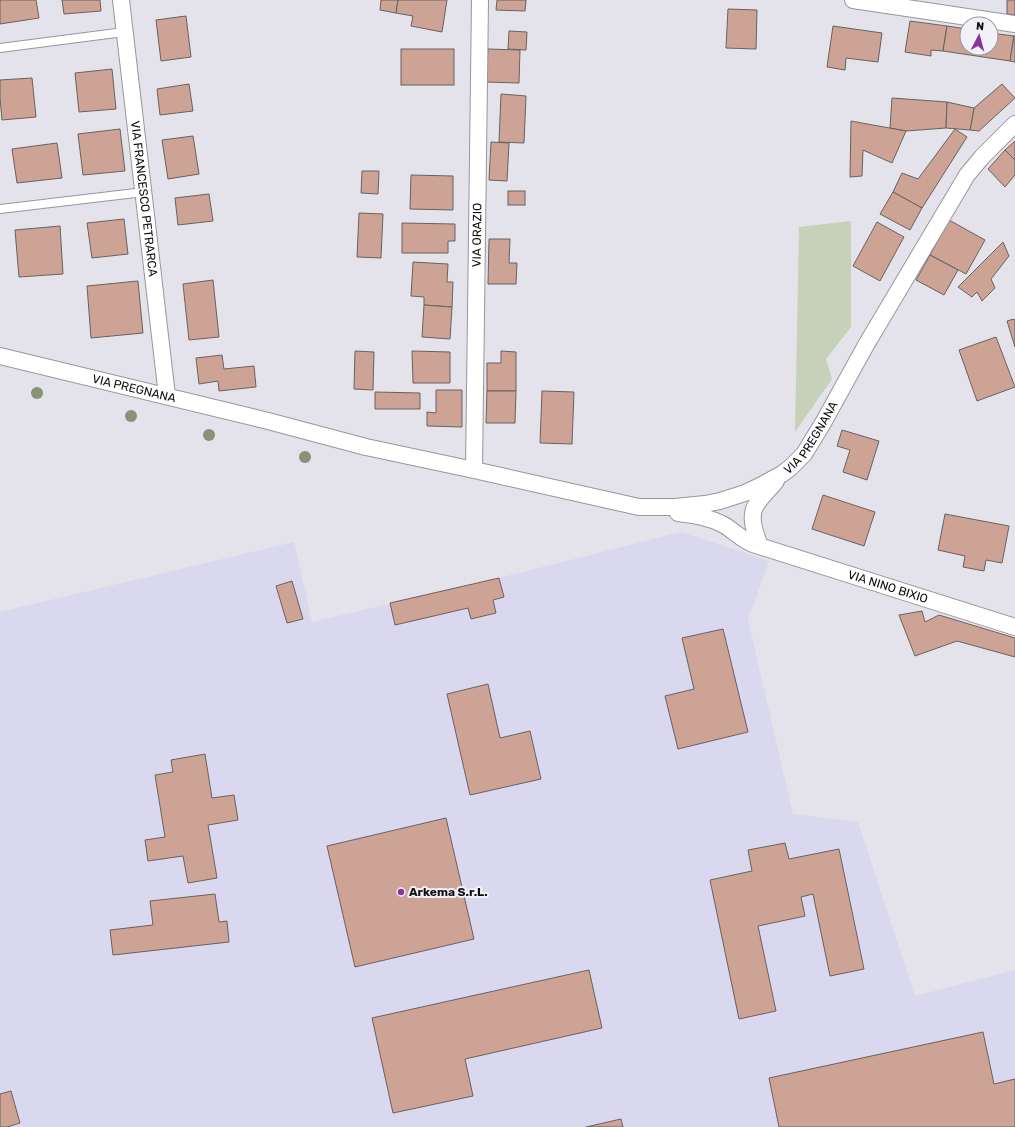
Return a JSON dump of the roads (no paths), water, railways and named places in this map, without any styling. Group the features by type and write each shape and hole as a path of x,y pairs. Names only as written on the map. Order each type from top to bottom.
{"street":[{"name":"VIA FRANCESCO PETRARCA","path":"121,0 167,396"},
{"name":"VIA ORAZIO","path":"468,469 480,0"},
{"path":"860,1 1015,24"},
{"name":"VIA PREGNANA","path":"0,356 268,421 343,436 468,469 639,507 705,504 724,500 758,487 782,474 804,454 866,345 967,175 982,157 1015,124"},
{"path":"760,546 753,523 754,508 782,474"},
{"name":"VIA NINO BIXIO","path":"639,507 699,515 725,526 747,542 1015,627"}],"lane":[{"path":"0,48 124,32"},
{"path":"0,209 144,192"}],"place":[{"name":"Arkema S.r.L.","path":"401,892"}]}
